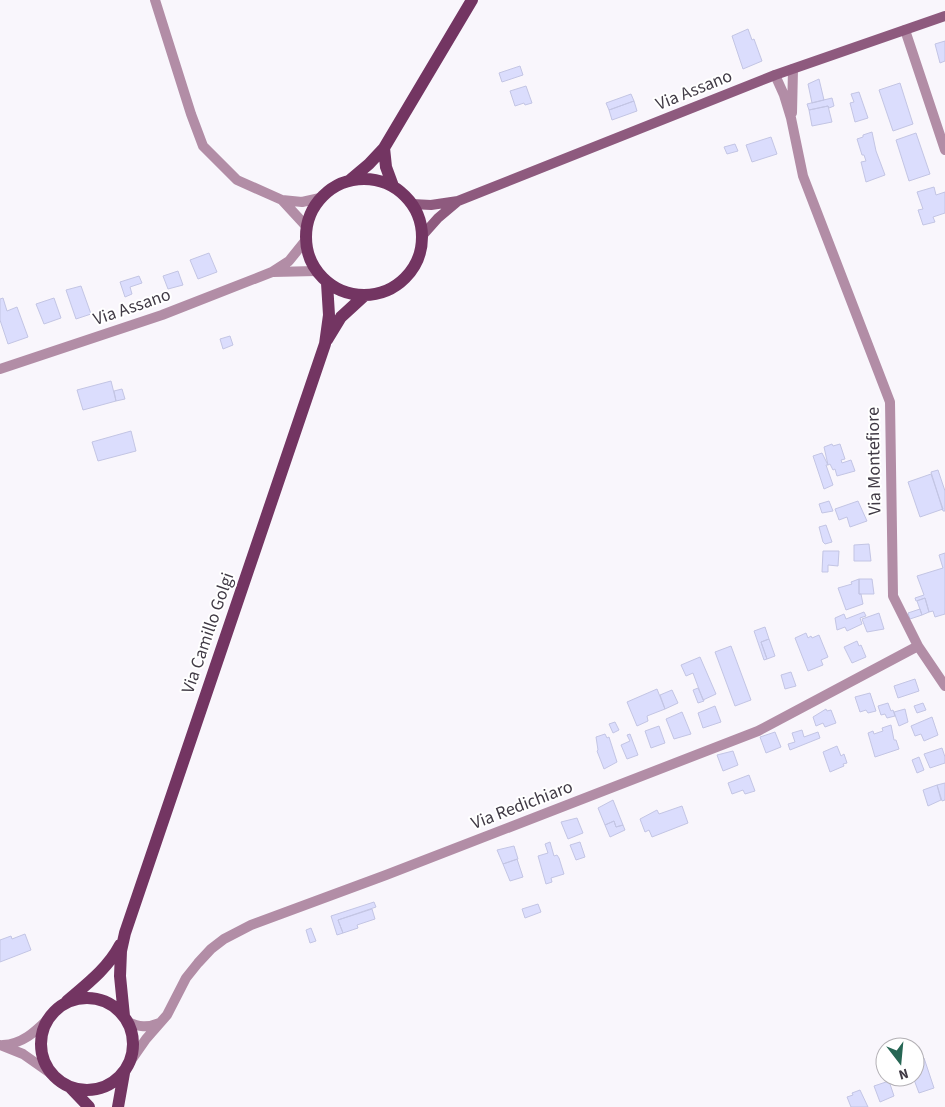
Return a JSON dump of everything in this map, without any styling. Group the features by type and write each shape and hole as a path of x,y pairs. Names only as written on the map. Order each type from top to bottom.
{"main road":[{"path":"350,180 372,179 393,186 412,204 419,220 422,236 421,250 410,273 390,289 377,294 365,296 345,292 328,283 316,271 308,257 305,241 306,226 311,211 320,198 334,187 350,180 384,148 472,0"},
{"name":"Via Assano","path":"412,204 431,205 458,201 793,68 945,16"},
{"path":"384,148 386,166 393,186"},
{"name":"Via Assano","path":"422,236 438,218 458,201"},
{"name":"Via Camillo Golgi","path":"126,1019 120,976 121,951 324,344 329,315 328,283"},
{"name":"Via Camillo Golgi","path":"324,344 341,317 365,296"},
{"name":"Via Camillo Golgi","path":"63,1004 97,976 108,964 126,933"},
{"path":"118,1107 127,1067 134,1049 133,1035 126,1019 116,1008 106,1002 84,998 63,1004 47,1020 42,1033 40,1047 43,1060 50,1073 59,1082 83,1091 94,1090 106,1087 116,1081 127,1067"},
{"path":"71,1088 89,1107"}],"street":[{"path":"155,0 203,146 237,180 282,200 302,202 320,198"},
{"path":"905,30 945,150"},
{"name":"Via Montefiore","path":"791,118 793,68"},
{"name":"Via Montefiore","path":"775,75 791,118 803,176 890,402 893,596 918,646 944,681 945,686"},
{"path":"282,200 306,226"},
{"name":"Via Assano","path":"0,369 162,314 272,272 289,261 305,241"},
{"name":"Via Assano","path":"272,272 316,271"},
{"name":"Via Redichiaro","path":"127,1067 146,1039 170,1010 186,978 211,949 224,939 251,925 386,875 758,731 918,646"},
{"path":"126,1019 142,1027 151,1026 163,1019"},
{"path":"0,1045 26,1038 47,1020"},
{"path":"0,1045 23,1054 50,1073"}],"building":[{"path":"748,29 762,61 743,69 732,36"},
{"path":"945,41 945,61 940,63 935,44"},
{"path":"520,66 523,75 502,82 499,73"},
{"path":"819,79 824,100 812,103 808,84"},
{"path":"900,83 913,124 893,131 879,90"},
{"path":"526,86 532,103 515,106 510,91"},
{"path":"859,92 868,118 855,122 850,103 854,102 851,94"},
{"path":"631,94 634,101 609,110 606,103"},
{"path":"832,98 834,106 809,110 807,104"},
{"path":"634,101 637,111 612,120 609,110"},
{"path":"828,106 832,122 812,126 809,110"},
{"path":"872,132 876,151 885,175 866,182 861,162 866,161 857,139"},
{"path":"916,133 930,174 909,181 896,140"},
{"path":"771,137 777,154 752,162 746,145"},
{"path":"735,144 738,151 727,154 724,147"},
{"path":"934,187 936,195 945,192 945,213 933,217 935,222 923,225 918,210 923,209 917,192"},
{"path":"209,253 217,272 198,279 190,260"},
{"path":"178,271 183,285 168,289 163,276"},
{"path":"139,276 142,283 130,287 132,294 125,297 120,282"},
{"path":"81,286 91,314 76,319 66,290"},
{"path":"3,298 7,311 17,307 28,337 8,344 0,320 0,299"},
{"path":"54,298 61,318 44,324 36,304"},
{"path":"230,336 233,345 223,349 220,339"},
{"path":"111,381 116,401 83,410 77,390"},
{"path":"122,389 125,399 116,401 114,391"},
{"path":"131,431 136,451 98,461 92,442"},
{"path":"832,444 833,446 840,444 845,459 841,460 842,463 851,460 855,471 837,476 835,469 833,470 830,464 828,465 824,447"},
{"path":"822,453 828,465 826,465 833,485 824,489 813,456"},
{"path":"938,470 945,491 945,511 943,511 931,472"},
{"path":"931,474 943,509 920,517 908,482"},
{"path":"829,501 833,511 822,513 819,504"},
{"path":"858,501 867,521 850,527 847,517 839,520 835,509"},
{"path":"826,525 832,542 825,544 819,527"},
{"path":"869,544 871,561 854,561 854,545"},
{"path":"823,551 839,551 838,566 828,565 828,572 822,572"},
{"path":"945,553 945,614 935,617 933,611 929,612 925,598 916,601 915,598 924,595 917,576 943,568 939,555"},
{"path":"859,579 872,579 874,594 859,594"},
{"path":"859,579 859,594 861,594 863,604 846,610 838,588 852,584 851,582"},
{"path":"925,598 929,612 922,615 917,601"},
{"path":"920,609 922,615 910,619 908,613"},
{"path":"864,612 866,616 860,618 862,624 847,631 845,627 837,630 835,618 844,614 846,619"},
{"path":"879,613 884,629 867,632 862,619"},
{"path":"765,627 769,639 761,642 767,659 764,660 754,631"},
{"path":"806,633 808,638 819,635 828,657 821,660 823,665 808,671 795,638"},
{"path":"769,639 775,656 767,659 761,642"},
{"path":"857,641 859,646 861,645 866,657 852,663 844,647"},
{"path":"731,646 751,700 735,706 715,652"},
{"path":"700,657 716,694 703,700 693,673 686,676 681,665"},
{"path":"791,672 796,686 785,689 781,675"},
{"path":"915,679 919,691 898,698 894,686"},
{"path":"698,688 704,701 698,703 693,690"},
{"path":"657,689 665,709 647,716 648,721 637,726 627,702"},
{"path":"672,690 678,703 665,709 660,695"},
{"path":"870,693 876,711 868,713 866,710 860,712 855,697"},
{"path":"888,703 895,716 887,718 885,714 881,715 878,706"},
{"path":"923,703 926,710 917,713 914,706"},
{"path":"715,706 721,722 703,728 698,713"},
{"path":"826,709 827,711 831,710 836,723 825,727 823,723 816,726 813,717"},
{"path":"905,709 908,722 899,726 894,712"},
{"path":"682,712 691,734 674,739 666,719"},
{"path":"932,717 938,735 924,741 921,734 915,736 911,726"},
{"path":"615,722 619,730 613,733 609,724"},
{"path":"891,725 894,740 896,740 899,749 875,757 868,733 873,731 874,734 883,731 882,728"},
{"path":"659,726 665,743 651,748 645,731"},
{"path":"802,730 804,737 818,732 820,738 790,750 788,744 795,742 792,733"},
{"path":"775,732 781,747 766,753 760,737"},
{"path":"605,734 607,738 609,737 617,762 604,769 597,751 596,737"},
{"path":"630,734 638,755 627,759 621,745 630,741 627,735"},
{"path":"837,746 841,756 844,754 847,763 830,772 823,752"},
{"path":"942,748 945,763 930,768 924,754"},
{"path":"733,751 738,765 723,771 717,755"},
{"path":"919,757 924,770 917,773 912,760"},
{"path":"749,775 755,791 745,794 743,790 732,794 728,783"},
{"path":"945,783 945,800 942,801 937,785"},
{"path":"937,785 941,800 928,806 923,790"},
{"path":"613,800 623,825 616,827 614,821 605,825 598,808"},
{"path":"682,806 688,823 652,837 649,830 645,832 640,819 657,810 659,814"},
{"path":"577,818 583,833 568,839 561,822"},
{"path":"614,821 616,827 623,825 625,830 610,837 605,825"},
{"path":"550,842 554,856 557,855 559,858 564,874 551,878 552,882 546,884 538,856 548,853 545,844"},
{"path":"580,842 585,857 576,860 570,845"},
{"path":"514,846 518,859 503,864 497,850"},
{"path":"517,859 523,877 510,881 503,864"},
{"path":"374,902 376,907 338,920 343,933 337,935 331,916"},
{"path":"538,904 541,912 525,918 522,909"},
{"path":"372,909 375,919 357,925 358,928 343,933 338,920"},
{"path":"311,928 316,941 310,943 306,930"},
{"path":"25,934 31,950 0,962 0,940 11,936 12,939"},
{"path":"925,1061 934,1088 919,1093 917,1087 925,1087"},
{"path":"874,1086 891,1087 894,1096 880,1102"},
{"path":"860,1090 868,1107 851,1107 847,1097"}]}
